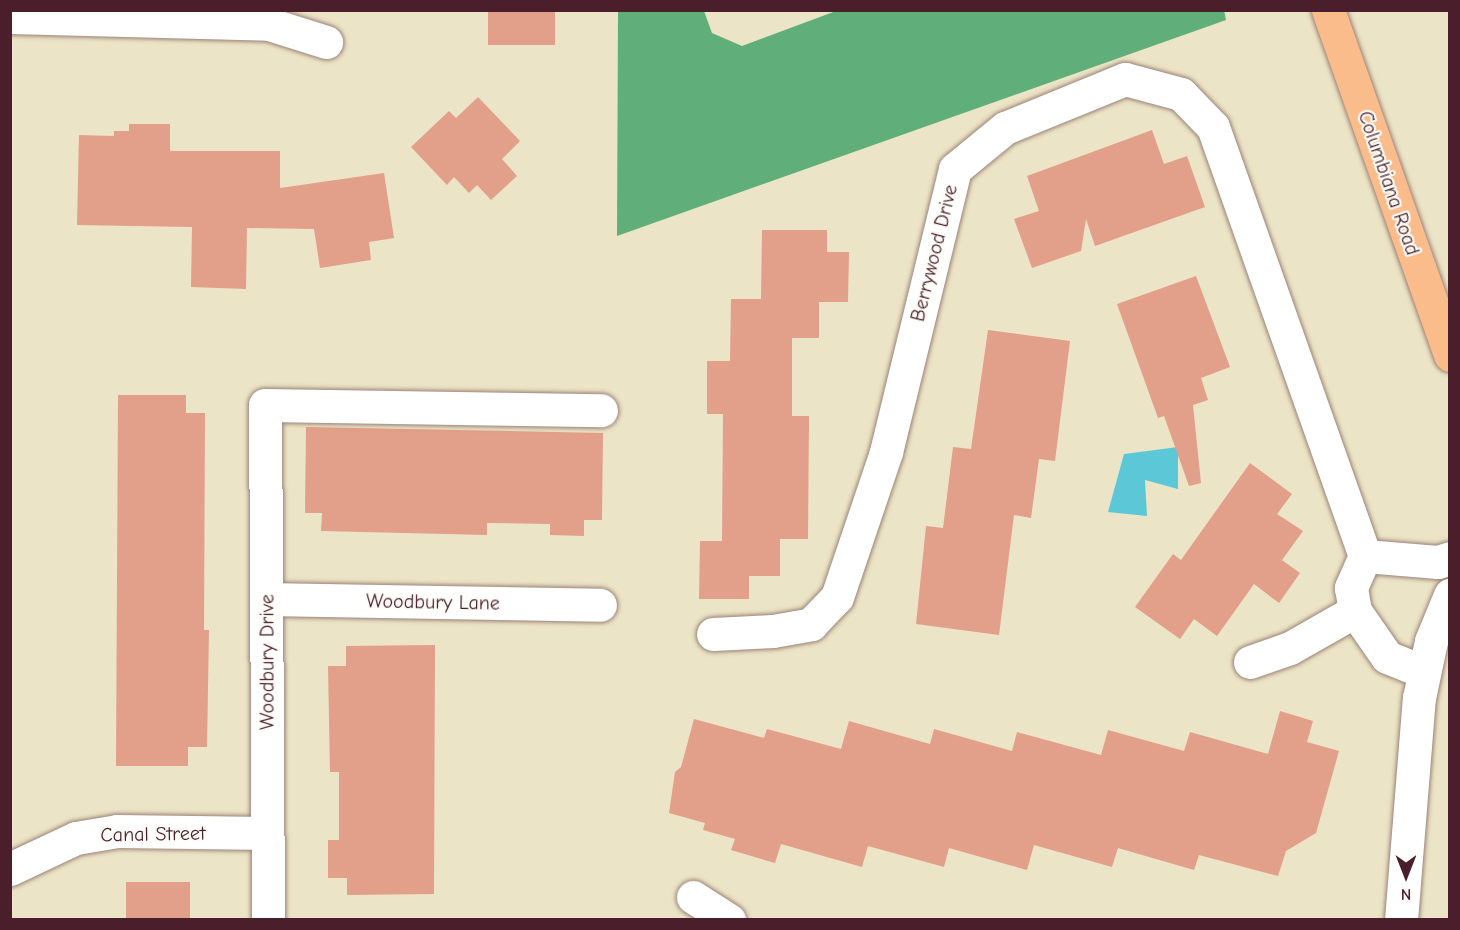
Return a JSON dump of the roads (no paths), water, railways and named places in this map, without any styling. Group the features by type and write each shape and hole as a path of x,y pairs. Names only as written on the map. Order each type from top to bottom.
{"main road":[{"name":"Columbiana Road","path":"1328,10 1449,355"}],"street":[{"path":"10,17 269,24 326,42"},
{"name":"Berrywood Drive","path":"712,634 774,631 811,624 837,597 886,452 955,169 1005,128 1125,79 1181,94 1213,127 1365,556"},
{"name":"Woodbury Drive","path":"268,920 265,405 601,410"},
{"path":"1424,672 1387,657 1355,611 1351,588 1365,556 1438,562 1449,558"},
{"path":"1401,920 1424,672 1431,641 1449,595"},
{"name":"Woodbury Lane","path":"266,599 600,605"},
{"path":"1251,662 1290,648 1355,611"},
{"name":"Canal Street","path":"10,869 76,838 117,831 267,833"},
{"path":"693,897 729,920"}],"water":[{"path":"1178,447 1178,489 1145,480 1147,516 1108,512 1124,454"}]}
